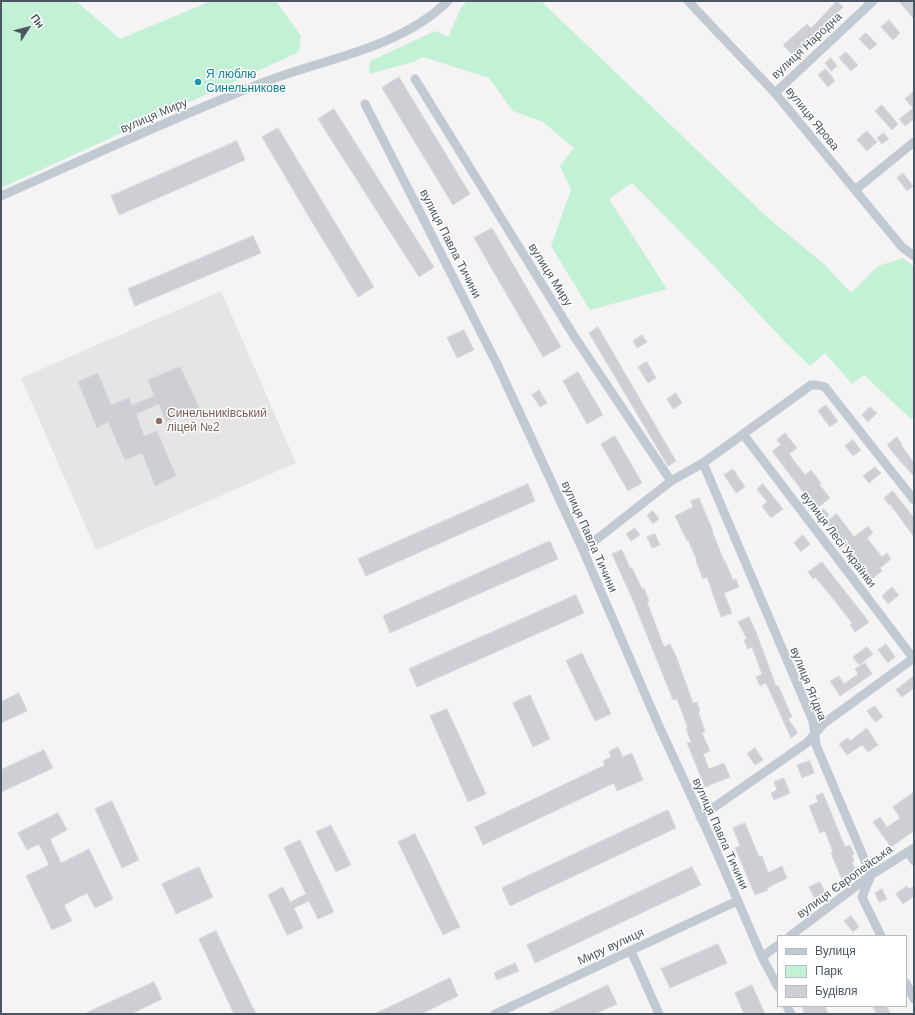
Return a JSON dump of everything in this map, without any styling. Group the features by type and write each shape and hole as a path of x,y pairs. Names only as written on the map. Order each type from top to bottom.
{"street":[{"name":"вулиця Миру","path":"1,196 84,159 262,84 352,53 398,34 432,15 448,1"},
{"name":"вулиця Ярова","path":"688,1 775,93 902,247 914,256"},
{"name":"вулиця Народна","path":"775,93 873,1"},
{"name":"вулиця Миру","path":"415,79 574,336 671,480"},
{"name":"вулиця Павла Тичини","path":"365,104 497,364 584,550 655,717 762,957 777,985"},
{"path":"855,190 914,142"},
{"path":"584,550 671,480 702,463 811,385 825,387 914,500"},
{"name":"вулиця Лесі Українки","path":"743,434 914,659"},
{"name":"вулиця Ягідна","path":"702,463 812,722 816,745 871,875"},
{"path":"700,817 808,742 823,724 914,659"},
{"path":"911,850 914,861"},
{"name":"вулиця Європейська","path":"791,935 871,875 911,850"},
{"path":"871,875 862,897 881,935"},
{"name":"Миру вулиця","path":"495,1014 737,901"},
{"path":"762,957 777,946"},
{"path":"631,951 659,1014"},
{"path":"907,985 914,999"}],"shaded area":[{"name":"Синельниківський ліцей №2","path":"221,291 296,463 96,550 21,378"}],"green space":[{"path":"1,1 76,1 120,39 211,1 276,1 301,36 299,52 1,188"},
{"path":"467,1 541,1 767,217 824,264 851,293 878,266 903,258 914,267 914,417 911,419 864,375 852,384 825,353 810,366 632,183 609,199 667,289 590,310 551,246 571,190 560,166 574,148 543,122 513,111 489,78 423,57 413,62 369,74 370,61 435,31 448,37 461,8"}],"building":[{"path":"837,1 843,7 794,56 783,45 807,24 811,28"},
{"path":"899,1 910,1 914,5 914,19"},
{"path":"889,20 900,33 893,40 881,27"},
{"path":"866,33 877,44 870,50 859,39"},
{"path":"846,52 858,65 851,71 839,58"},
{"path":"831,58 837,66 831,71 825,63"},
{"path":"826,69 835,81 828,87 818,75"},
{"path":"399,77 470,194 453,205 382,88"},
{"path":"914,91 914,119 905,126 899,119 913,108 905,99"},
{"path":"882,105 898,124 892,130 875,111"},
{"path":"334,109 434,267 419,277 318,119"},
{"path":"278,128 374,287 358,297 262,137"},
{"path":"867,131 877,142 867,151 857,140"},
{"path":"884,133 889,139 882,144 877,138"},
{"path":"237,141 245,160 119,215 111,196"},
{"path":"903,173 913,186 907,191 897,178"},
{"path":"492,228 561,347 543,357 474,238"},
{"path":"253,236 261,253 135,306 128,289"},
{"path":"598,327 676,461 668,466 589,333"},
{"path":"464,330 474,350 457,358 447,338"},
{"path":"642,335 647,342 637,348 633,341"},
{"path":"647,362 656,378 648,383 638,367"},
{"path":"180,367 199,407 166,422 159,404 136,414 144,436 157,431 176,476 155,486 142,453 125,460 108,422 97,428 78,382 98,373 111,405 129,398 132,405 154,396 148,380"},
{"path":"578,372 603,415 587,424 563,381"},
{"path":"539,390 547,403 540,407 532,395"},
{"path":"676,393 682,403 673,409 667,399"},
{"path":"826,405 838,421 830,427 818,411"},
{"path":"870,407 877,413 868,422 862,415"},
{"path":"785,433 797,448 789,454 805,475 811,470 821,483 819,484 830,498 816,509 772,451 781,445 777,440"},
{"path":"615,436 642,483 628,491 601,444"},
{"path":"897,437 914,463 914,476 887,445"},
{"path":"853,440 861,450 853,456 845,446"},
{"path":"875,467 881,473 869,483 863,476"},
{"path":"733,469 745,487 736,493 724,475"},
{"path":"528,484 535,501 366,576 358,559"},
{"path":"763,484 783,509 771,518 762,506 767,502 757,489"},
{"path":"893,491 914,518 914,537 884,498"},
{"path":"699,498 724,561 733,580 736,579 739,587 724,593 732,613 721,617 707,577 703,579 696,561 697,560 675,516 693,507 691,501"},
{"path":"824,509 829,515 820,522 815,516"},
{"path":"653,511 659,519 653,524 647,515"},
{"path":"837,514 854,537 868,526 873,533 867,538 882,557 887,553 891,559 880,568 882,571 871,580 826,522"},
{"path":"635,528 640,535 631,541 626,534"},
{"path":"655,534 660,545 652,548 647,537"},
{"path":"803,535 810,544 801,552 794,543"},
{"path":"550,541 558,559 390,633 383,616"},
{"path":"622,550 642,589 644,588 649,601 647,602 664,647 670,644 676,656 693,703 697,702 700,711 698,711 705,732 702,733 710,751 703,754 709,769 724,763 730,777 705,787 687,743 691,742 686,728 688,728 677,699 673,700 632,598 612,554"},
{"path":"822,562 869,622 855,632 850,625 852,623 831,596 815,577 813,579 808,572"},
{"path":"892,587 899,595 888,604 882,596"},
{"path":"576,595 584,613 417,687 409,669"},
{"path":"749,617 776,686 778,685 792,717 788,719 798,733 791,738 766,683 760,686 756,677 762,674 752,647 748,649 744,640 747,639 738,622"},
{"path":"886,644 895,657 888,663 878,650"},
{"path":"867,647 873,654 859,665 853,657"},
{"path":"582,653 611,714 595,721 566,661"},
{"path":"865,663 872,674 840,696 830,681 839,676 844,684 858,674 855,669"},
{"path":"914,676 914,688 902,697 896,690"},
{"path":"19,693 27,711 1,723 1,702"},
{"path":"530,695 550,739 533,747 513,703"},
{"path":"875,706 883,717 875,722 867,711"},
{"path":"447,709 486,794 468,802 430,716"},
{"path":"867,728 878,745 868,752 862,745 847,755 839,744 848,738 850,741"},
{"path":"618,747 623,757 632,753 643,780 617,791 614,783 483,845 475,827 605,765 603,761 611,757 609,752"},
{"path":"755,748 763,760 755,765 747,754"},
{"path":"44,750 53,768 1,792 1,770"},
{"path":"810,761 814,773 802,778 797,765"},
{"path":"784,778 790,793 774,800 771,793 777,790 774,782"},
{"path":"914,792 914,831 891,847 873,822 880,817 887,827 900,818 893,807"},
{"path":"823,793 845,847 850,845 854,854 852,856 854,861 852,862 858,876 843,882 831,853 833,852 825,831 820,833 809,806 818,802 816,796"},
{"path":"112,801 139,860 122,868 95,809"},
{"path":"668,810 676,828 510,906 502,888"},
{"path":"58,813 67,830 50,839 61,863 89,849 113,899 95,908 87,893 64,905 72,921 52,930 26,876 49,865 39,844 27,850 18,833"},
{"path":"745,823 759,857 762,856 768,873 782,866 787,878 767,888 768,890 755,895 735,848 740,846 733,828"},
{"path":"331,825 351,865 336,872 316,832"},
{"path":"415,834 460,927 443,935 398,842"},
{"path":"300,840 334,912 318,919 309,901 294,908 303,928 287,935 268,895 283,887 290,902 306,894 284,848"},
{"path":"199,867 213,897 176,914 162,884"},
{"path":"692,867 701,885 535,963 527,945"},
{"path":"820,882 827,896 816,901 809,887"},
{"path":"907,886 909,889 914,886 914,896 903,904 896,894"},
{"path":"882,889 887,899 879,902 875,893"},
{"path":"851,916 859,927 853,932 844,921"},
{"path":"216,931 256,1014 234,1014 199,939"},
{"path":"718,944 727,963 670,988 661,969"},
{"path":"515,963 519,971 497,980 494,973"},
{"path":"450,978 458,996 421,1014 375,1014"},
{"path":"154,982 162,999 131,1014 84,1014"},
{"path":"608,985 617,1004 595,1014 547,1014"},
{"path":"752,985 765,1014 744,1014 735,993"},
{"path":"802,1007 825,1007 828,1014 805,1014"},
{"path":"874,1007 887,1007 891,1014 877,1014"}],"place":[{"name":"Я люблю Синельникове","path":"198,82"},
{"name":"Синельниківський ліцей №2","path":"159,421"}]}
